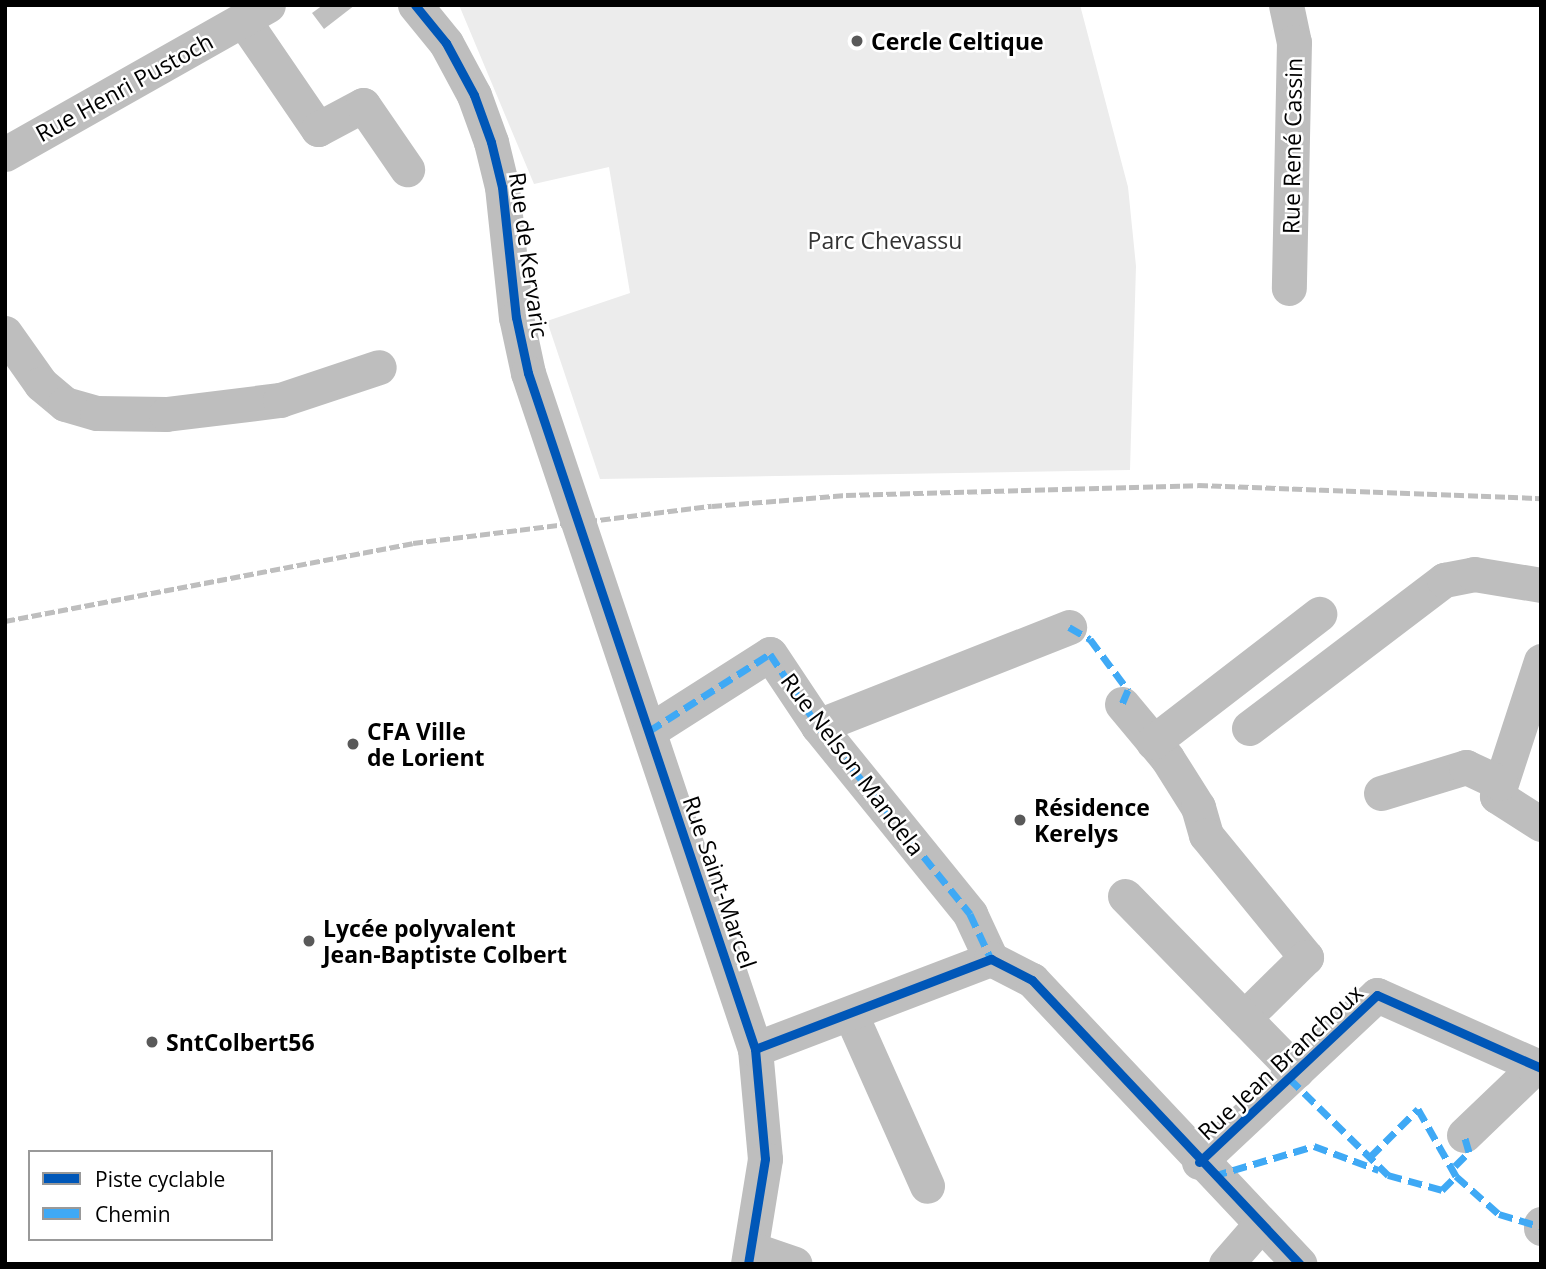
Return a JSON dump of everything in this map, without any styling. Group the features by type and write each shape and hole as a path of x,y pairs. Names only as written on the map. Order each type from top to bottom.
{"street":[{"name":"Rue de Kervaric","path":"415,5 446,43 474,95 491,142 502,187 516,317 528,373 579,522"},
{"name":"Rue René Cassin","path":"1289,288 1299,10"},
{"name":"Rue Henri Pustoch","path":"5,155 256,13 318,129 363,105 407,169"},
{"path":"5,333 41,384 65,404 97,413 166,414 280,400 379,368"},
{"name":"Rue Saint-Marcel","path":"579,522 755,1049 765,1159 750,1256"},
{"path":"1249,728 1444,580 1474,574 1541,585"},
{"path":"1138,724 1319,614"},
{"path":"818,726 1069,627"},
{"path":"1138,724 1235,650"},
{"name":"Rue Nelson Mandela","path":"649,732 770,654 818,726 970,914 991,958"},
{"path":"1499,790 1541,661"},
{"path":"1138,724 1198,807 1206,835 1306,957 1244,1018"},
{"path":"1381,793 1466,767 1541,824"},
{"path":"1125,897 1296,1071"},
{"path":"755,1049 851,1015 991,958 1032,981 1199,1162 1300,1264"},
{"name":"Rue Jean Branchoux","path":"1199,1162 1377,995 1539,1067"},
{"path":"851,1015 927,1186"},
{"path":"1464,1135 1539,1067"},
{"path":"1226,1264 1261,1224"},
{"path":"750,1256 795,1264"}],"green space":[{"name":"Parc Chevassu","path":"459,5 1080,5 1128,187 1136,266 1130,470 600,479 547,321 630,293 609,167 534,184"}],"shaded area":[{"path":"323,5 355,5 324,29 312,13"}],"railway":[{"path":"5,621 413,543 712,506 846,495 1198,485 1541,498"}],"marked path":[{"path":"1069,627 1090,639 1128,690 1122,704"},
{"path":"649,731 770,654 818,726 970,914 991,959"},
{"path":"1289,1078 1388,1175 1442,1190 1456,1176 1499,1214 1539,1226"},
{"path":"1370,1157 1418,1109 1456,1176"},
{"path":"1455,1166 1469,1152 1464,1135"},
{"path":"1213,1176 1314,1146 1379,1170"}],"cycle path":[{"path":"415,5 446,43 474,95 491,142 502,187 516,317 528,373 755,1049 765,1159 748,1264"},
{"path":"755,1049 991,959 1032,980 1300,1264"},
{"path":"1199,1162 1377,995 1541,1068"}],"place":[{"name":"Cercle Celtique","path":"857,41"},
{"name":"CFA Ville de Lorient","path":"353,744"},
{"name":"Résidence Kerelys","path":"1020,820"},
{"name":"Lycée polyvalent Jean-Baptiste Colbert","path":"309,941"},
{"name":"SntColbert56","path":"152,1042"}]}
